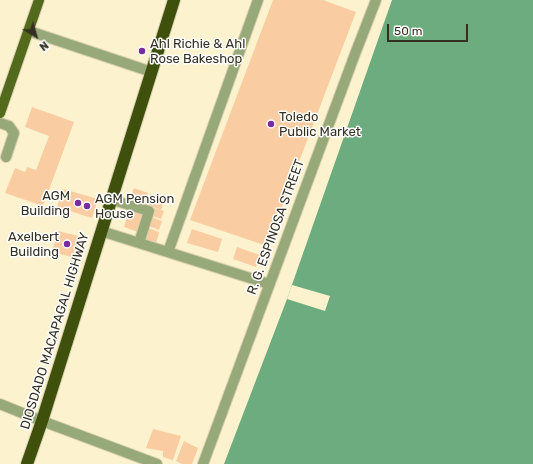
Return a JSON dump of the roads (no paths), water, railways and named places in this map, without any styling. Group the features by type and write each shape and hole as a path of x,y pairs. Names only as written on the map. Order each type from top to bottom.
{"highway":[{"name":"DIOSDADO MACAPAGAL HIGHWAY","path":"27,464 42,421 110,199 174,0"}],"main road":[{"path":"0,113 2,100 40,0"}],"street":[{"path":"168,252 258,0"},
{"name":"R. G. ESPINOSA STREET","path":"203,464 376,0"},
{"path":"29,31 152,72"},
{"path":"0,123 9,126 14,133 6,157"},
{"path":"110,199 149,211 139,243"},
{"path":"101,231 269,284"},
{"path":"0,404 157,464"}],"place":[{"name":"Ahl Richie & Ahl Rose Bakeshop","path":"142,51"},
{"name":"Toledo Public Market","path":"271,124"},
{"name":"AGM Building","path":"78,203"},
{"name":"AGM Pension House","path":"87,206"},
{"name":"Axelbert Building","path":"67,244"}]}
